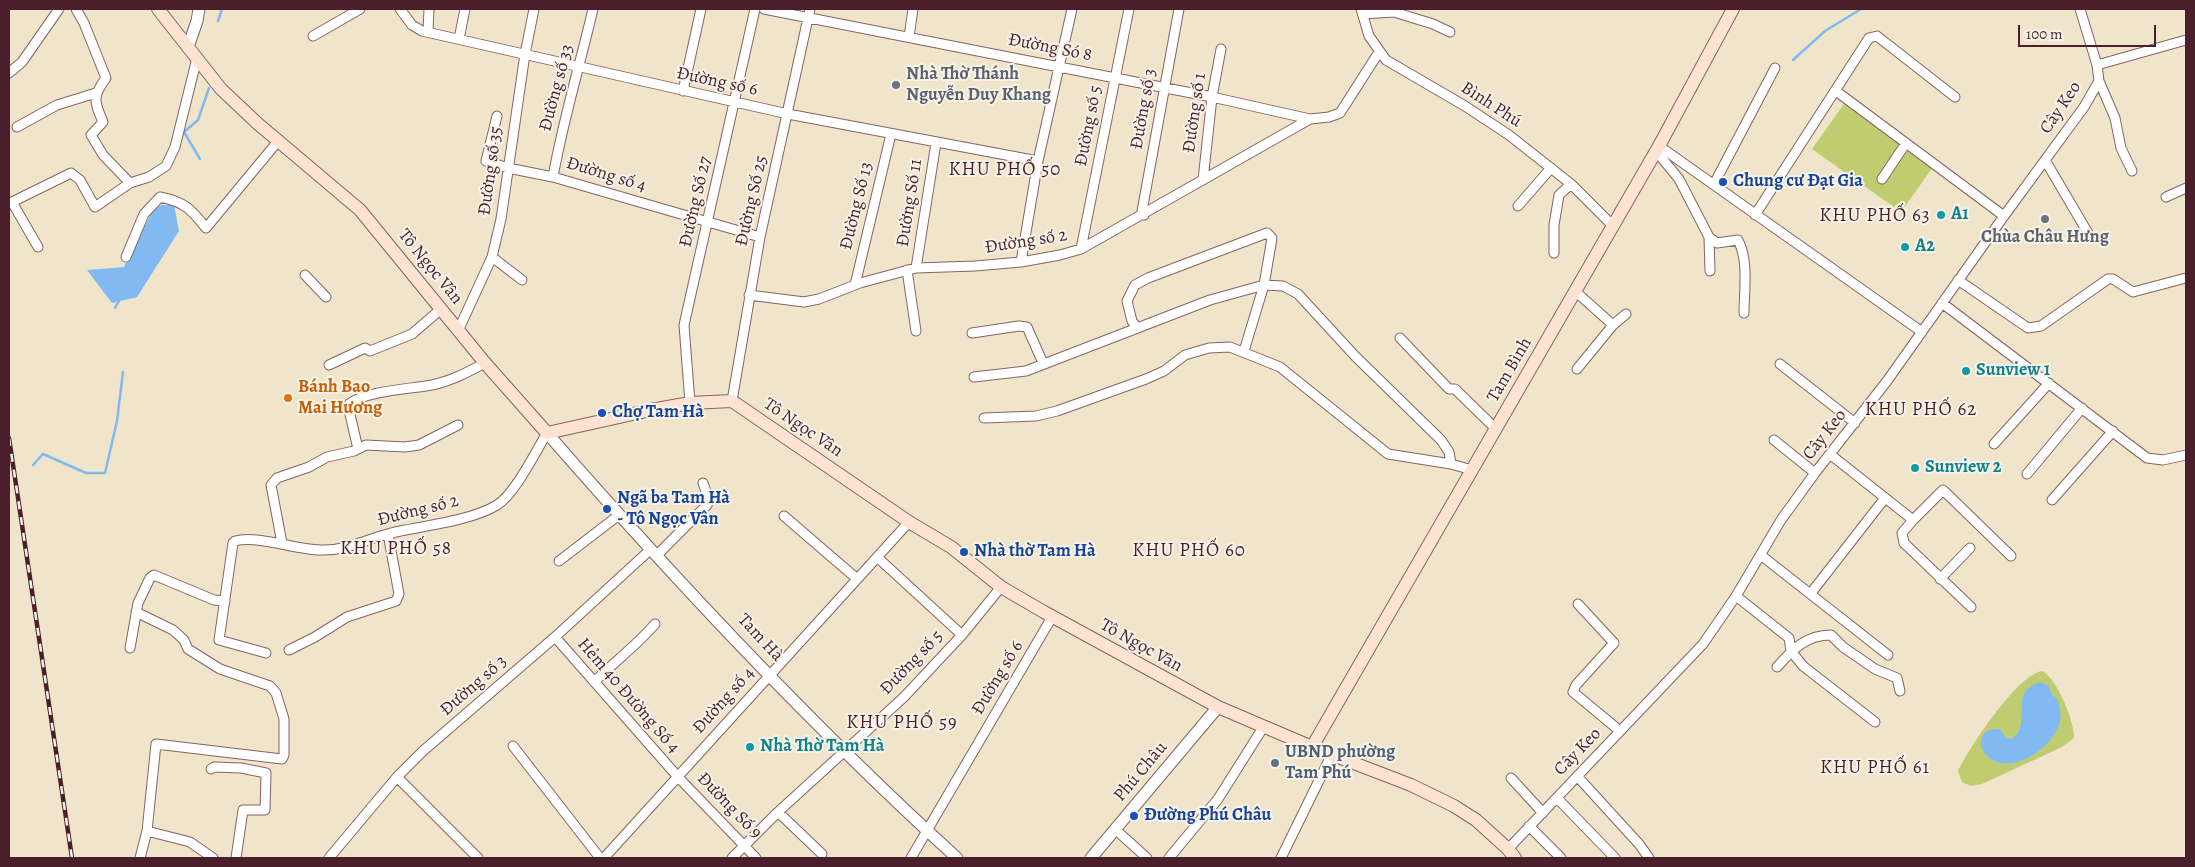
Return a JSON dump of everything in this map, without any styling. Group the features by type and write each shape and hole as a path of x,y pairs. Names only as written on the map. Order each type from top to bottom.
{"main road":[{"name":"Tô Ngọc Vân","path":"158,9 221,89 360,210 458,331 547,433"},
{"name":"Tam Bình","path":"1312,747 1658,148 1733,9"},
{"name":"Tô Ngọc Vân","path":"732,401 909,522 951,547 1001,587 1052,617 1218,707 1312,747 1411,785 1454,806 1476,820 1511,854"},
{"path":"547,433 690,403 732,401"}],"street":[{"path":"9,73 22,62 59,9"},
{"path":"76,9 84,23 106,78 96,93 97,108 103,122 91,135 103,155 130,183"},
{"path":"188,47 199,9"},
{"path":"313,36 360,9"},
{"name":"Đường số 6","path":"400,9 412,25 428,32 788,114 1038,161"},
{"path":"428,32 429,9"},
{"path":"460,39 465,9"},
{"name":"Đường số 35","path":"458,331 492,257 502,218 525,54 534,9"},
{"name":"Đường số 33","path":"553,177 562,130 580,67 593,9"},
{"path":"683,91 701,9"},
{"name":"Đường Số 27","path":"690,403 684,325 755,9"},
{"name":"Đường Só 8","path":"764,9 809,13 909,37 1212,97 1310,119 1329,117 1340,113 1379,52"},
{"path":"909,37 913,9"},
{"path":"1021,262 1038,161 1072,9"},
{"name":"Đường số 5","path":"1081,250 1129,9"},
{"name":"Đường số 3","path":"1144,215 1142,210 1179,9"},
{"name":"Cây Keo","path":"1511,854 1542,812 1702,644 1736,596 1762,556 1782,520 1815,473 1855,424 2084,107 2099,81 2097,65 2080,9"},
{"path":"1362,12 1394,12 1433,24 1450,32"},
{"name":"Bình Phú","path":"1362,12 1369,36 1386,60 1465,106 1509,135 1571,184 1613,226"},
{"name":"Đường Số 25","path":"732,401 760,237 809,13"},
{"path":"1755,215 1869,38 1877,36 1955,97"},
{"path":"2097,65 2186,40"},
{"name":"Đường số 1","path":"1203,180 1212,97 1221,50"},
{"path":"38,246 12,202 71,172 80,180 95,207 130,183 149,177 166,166 175,147 197,58"},
{"path":"1714,184 1775,68"},
{"path":"2099,81 2115,118 2122,148 2132,171"},
{"path":"1836,91 2004,216"},
{"path":"17,126 57,105 96,93"},
{"name":"Đường số 4","path":"497,116 486,161 508,168 553,177 760,237"},
{"name":"Đường số 2","path":"749,295 804,302 819,299 855,285 912,269 1021,262 1081,250 1310,119"},
{"name":"Đường Số 13","path":"855,285 892,134"},
{"path":"126,257 144,214 160,197 179,201 193,211 206,228 279,140"},
{"name":"Đường Số 11","path":"916,331 912,269 936,143"},
{"path":"1882,178 1906,143"},
{"path":"1658,148 1714,184 1922,332"},
{"path":"1658,148 1679,179 1709,237 1710,271"},
{"path":"2045,160 2088,233"},
{"path":"1518,206 1552,168"},
{"path":"1554,253 1554,225 1560,195 1571,184"},
{"path":"2166,197 2186,188"},
{"path":"1137,328 1132,321 1127,302 1136,285 1148,278 1267,233 1272,238 1264,286 1244,352"},
{"path":"1709,237 1717,243 1738,240 1742,248 1744,313"},
{"path":"492,257 522,280"},
{"path":"305,275 326,297"},
{"path":"1958,280 2028,328 2040,326 2108,279 2113,279 2133,292 2186,278"},
{"path":"974,378 1026,371 1210,300 1264,286 1283,286 1298,294 1355,356 1441,440 1449,452 1451,464"},
{"path":"1575,291 1613,325"},
{"path":"1942,303 2147,458 2163,460 2186,455"},
{"path":"329,365 365,348 370,351 405,338 441,309"},
{"path":"1577,369 1613,325 1626,314"},
{"path":"972,333 1019,326 1027,327 1043,363"},
{"path":"1400,338 1449,389 1455,389 1496,429"},
{"path":"984,418 1036,416 1078,405 1146,380 1164,371 1185,355 1209,348 1230,347 1280,367 1388,454 1451,464 1472,470"},
{"path":"358,449 348,410 349,404 353,401 381,393 432,385 456,378 485,363"},
{"path":"1780,364 1855,424"},
{"path":"1994,444 2049,383"},
{"path":"2027,474 2082,408"},
{"path":"282,543 272,484 277,478 308,467 327,457 366,445 405,447 419,445 458,424"},
{"path":"2052,500 2113,431"},
{"name":"Đường số 2","path":"225,601 235,541 282,543 321,550 342,549 388,534 474,514 498,504 516,484 547,433"},
{"name":"Tam Hà","path":"547,433 619,515 770,674 845,751 957,858"},
{"path":"1774,440 1815,473"},
{"path":"1831,455 1913,520"},
{"name":"Đường số 3","path":"329,858 397,776 423,751 707,505 709,500 703,483"},
{"path":"1972,607 1940,579 1904,543 1902,534 1943,490 2011,556"},
{"path":"1811,593 1885,498"},
{"path":"559,561 619,515"},
{"path":"784,516 856,578"},
{"name":"Đường số 4","path":"604,858 856,578 909,522"},
{"path":"289,650 315,637 347,617 396,601 399,594 388,534"},
{"path":"1940,579 1970,548"},
{"path":"1762,556 1888,655"},
{"path":"877,557 962,635"},
{"path":"130,648 138,602 150,578 154,575 214,600 225,601 219,640 266,653"},
{"name":"Đường số 5","path":"732,858 778,812 904,698 962,635 1001,587"},
{"path":"1736,596 1789,638 1792,651 1803,666 1875,722"},
{"path":"1578,604 1614,643 1576,685 1573,692 1620,732"},
{"path":"136,612 173,630 184,640 188,648 220,669 270,686 276,694 284,719 284,755 282,759 156,744 147,831 140,858"},
{"name":"Đường số 6","path":"912,858 926,830 1052,617"},
{"path":"594,682 613,662 626,654 655,624"},
{"path":"1777,667 1800,643 1812,638 1831,635 1843,647 1875,669 1897,678 1900,691"},
{"name":"Hẻm 40 Đường Số 4","path":"555,637 678,777"},
{"name":"Phú Châu","path":"1091,858 1218,707"},
{"path":"1169,858 1218,800 1264,726"},
{"path":"513,746 600,858"},
{"path":"1281,858 1332,754"},
{"path":"212,769 214,767 242,768 266,773 265,810 243,810 236,858"},
{"path":"397,776 478,858"},
{"path":"1577,776 1639,844 1649,858"},
{"name":"Đường Số 9","path":"678,777 756,858"},
{"path":"1511,778 1542,812"},
{"path":"1557,798 1615,858"},
{"path":"778,812 822,854"},
{"path":"1530,826 1561,858"},
{"path":"1116,830 1147,858"},
{"path":"147,831 190,842 213,858"}],"green space":[{"path":"1844,104 1933,167 1901,212 1812,149"},
{"path":"2042,671 2053,682 2064,701 2074,738 2062,747 1982,784 1971,786 1962,782 1958,771 1983,730 2007,698 2020,685"}],"water":[{"path":"161,205 174,205 179,231 137,297 112,303 87,270 124,267 152,212"},
{"path":"2040,682 2049,686 2052,695 2057,698 2061,715 2056,732 2048,743 2025,759 2012,763 2000,763 1989,758 1981,747 1983,735 1988,731 2000,729 2006,738 2011,739 2018,733 2021,726 2024,693 2030,687"}],"waterway":[{"path":"218,21 222,9"},
{"path":"1793,60 1825,31 1861,9"},
{"path":"200,159 184,132 198,120 209,88"},
{"path":"115,308 120,299"},
{"path":"33,465 43,454 86,473 105,473 117,421 123,372"}],"railway":[{"path":"9,438 72,858"}],"place":[{"name":"Nhà Thờ Thánh Nguyễn Duy Khang","path":"896,85"},
{"name":"Chung cư Đạt Gia","path":"1723,182"},
{"name":"A1","path":"1941,215"},
{"name":"Chùa Châu Hưng","path":"2045,219"},
{"name":"A2","path":"1905,247"},
{"name":"Sunview 1","path":"1966,371"},
{"name":"Bánh Bao Mai Hương","path":"288,398"},
{"name":"Chợ Tam Hà","path":"602,413"},
{"name":"Sunview 2","path":"1915,468"},
{"name":"Ngã ba Tam Hà - Tô Ngọc Vân","path":"607,509"},
{"name":"Nhà thờ Tam Hà","path":"964,552"},
{"name":"Nhà Thờ Tam Hà","path":"750,747"},
{"name":"UBND phường Tam Phú","path":"1275,763"},
{"name":"Đường Phú Châu","path":"1134,816"}],"district":[{"name":"KHU PHỐ 50","path":"1005,170"},
{"name":"KHU PHỐ 63","path":"1875,216"},
{"name":"KHU PHỐ 62","path":"1921,410"},
{"name":"KHU PHỐ 58","path":"396,549"},
{"name":"KHU PHỐ 60","path":"1189,551"},
{"name":"KHU PHỐ 59","path":"902,723"},
{"name":"KHU PHỐ 61","path":"1875,768"}]}
